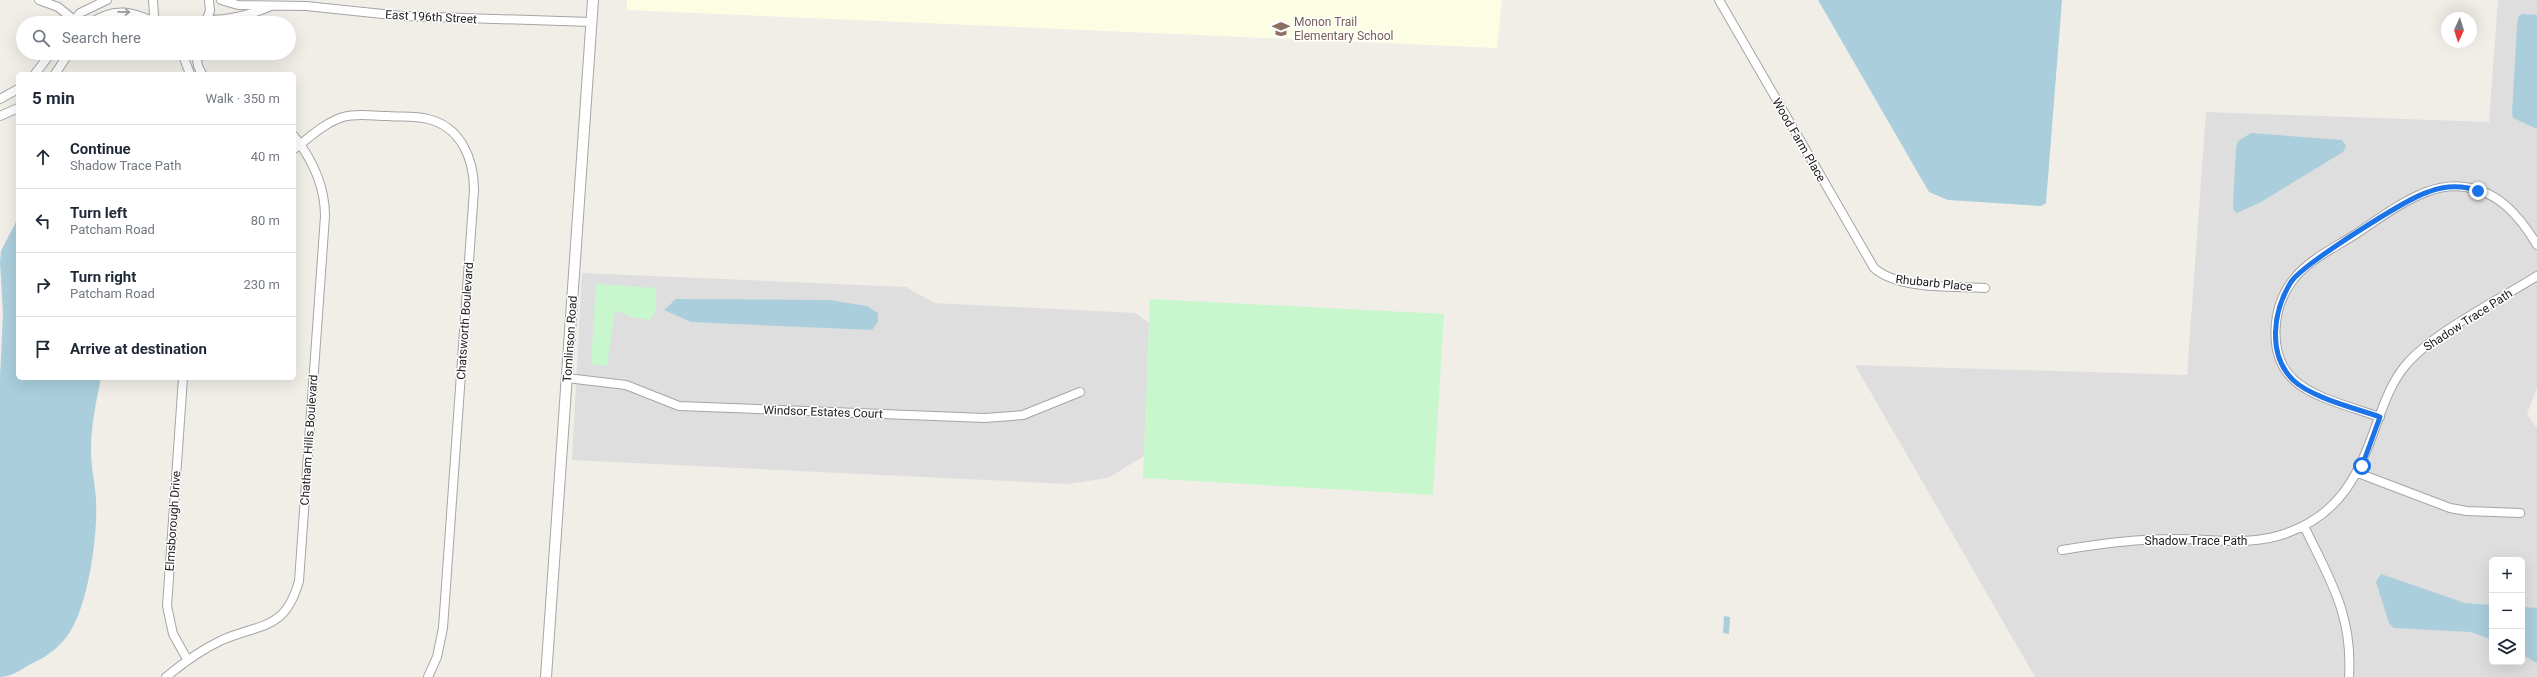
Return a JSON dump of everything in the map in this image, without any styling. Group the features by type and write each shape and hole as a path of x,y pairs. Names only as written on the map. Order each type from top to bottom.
{"street":[{"path":"40,0 54,4 68,16"},
{"path":"78,16 80,13 107,0"},
{"path":"153,0 154,16"},
{"path":"208,16 210,11 209,0"},
{"name":"East 196th Street","path":"221,0 238,5 306,6 402,16 591,22"},
{"name":"Tomlinson Road","path":"546,677 593,0"},
{"name":"Wood Farm Place","path":"1719,0 1864,254 1874,268 1883,276"},
{"name":"East 196th Street","path":"238,16 260,11 271,6"},
{"path":"100,16 124,11 138,16"},
{"path":"37,72 46,60"},
{"path":"56,72 64,60"},
{"path":"185,60 189,72"},
{"path":"197,60 201,72"},
{"path":"0,99 16,90"},
{"path":"0,116 16,109"},
{"name":"Chatsworth Boulevard","path":"297,147 328,124 346,116 426,118 442,125 460,139 468,151 472,166 474,190 443,628 437,657 428,677"},
{"name":"Chatham Hills Boulevard","path":"166,677 187,659 223,640 265,626 275,620 292,600 299,581 325,216 319,181 297,147"},
{"path":"2380,417 2309,391 2294,381 2280,360 2275,340 2276,322 2288,288 2298,274 2316,259 2404,203 2426,192 2448,187 2471,188 2501,202 2519,216 2537,245"},
{"name":"Rhubarb Place","path":"1883,276 1904,282 1985,288"},
{"name":"Shadow Trace Path","path":"2062,550 2092,545 2170,539 2260,541 2304,526 2331,508 2358,473 2396,380 2419,352 2437,338 2537,276"},
{"name":"Windsor Estates Court","path":"567,378 626,385 679,406 985,418 1028,414 1080,392"},
{"name":"Elmsborough Drive","path":"183,380 167,606 173,634 187,659"},
{"path":"2358,473 2450,508 2467,511 2520,513"},
{"path":"2304,526 2344,613 2350,646 2349,677"}],"shaded area":[{"name":"Monon Trail Elementary School","path":"627,0 1502,0 1497,48 627,10"},
{"path":"2498,0 2537,0 2537,387 2527,414 2537,428 2537,677 2035,677 1855,365 2187,375 2206,112 2489,122"},
{"path":"582,273 906,287 934,303 1135,313 1149,323 1144,456 1108,478 1067,484 572,460"}],"green space":[{"path":"596,284 656,288 656,311 650,320 631,317 615,310 607,366 591,364"},
{"path":"1150,299 1444,314 1433,495 1143,478"}],"water":[{"path":"1818,0 2062,0 2046,203 2041,206 1948,200 1929,192"},
{"path":"2522,14 2537,15 2537,129 2513,118 2512,113 2517,26 2518,17"},
{"path":"2251,133 2342,140 2346,146 2343,152 2261,202 2237,213 2234,211 2233,206 2236,149 2238,141"},
{"path":"16,222 16,380 101,380 94,414 91,441 96,514 94,549 87,586 77,619 70,632 54,650 13,674 4,677 0,677 0,377 3,313 0,263 1,251"},
{"path":"676,299 829,300 867,306 878,313 878,322 872,330 691,322 664,310"},
{"path":"2381,574 2465,603 2489,605 2489,639 2471,632 2394,628 2389,623 2376,582"},
{"path":"2525,607 2537,608 2537,663 2525,657"},
{"path":"1724,616 1730,617 1729,634 1723,633"}],"place":[{"name":"Monon Trail Elementary School","path":"1281,29"}],"route":[{"path":"2362,466 2380,417 2309,391 2294,381 2287,372 2280,360 2276,348 2275,330 2278,314 2288,288 2291,282 2304,267 2404,203 2426,192 2441,188 2465,187 2478,191"}]}
